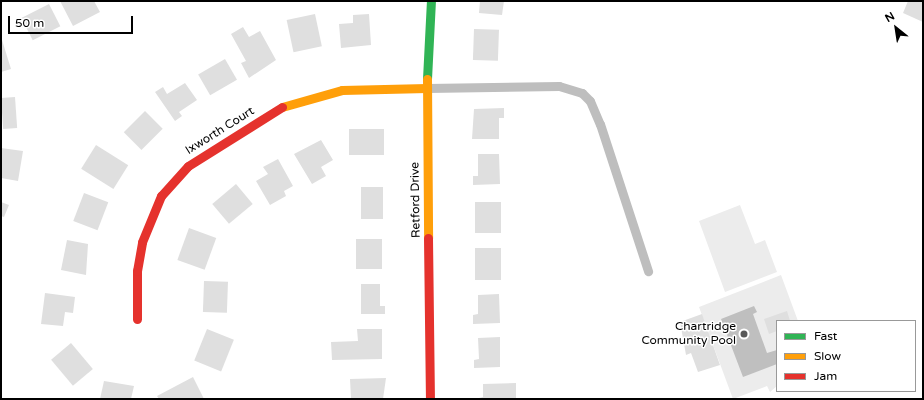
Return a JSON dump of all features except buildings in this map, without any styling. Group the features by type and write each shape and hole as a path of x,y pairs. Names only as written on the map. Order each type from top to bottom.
{"street":[{"name":"Retford Drive","path":"430,399 426,88 431,1"},
{"name":"Ixworth Court","path":"136,319 137,271 142,242 161,196 188,166 283,106 310,96 342,90 426,88"}],"lane":[{"path":"426,88 559,86 582,94 590,101 600,124 648,271"}],"shaded area":[{"path":"740,205 755,244 765,240 777,272 725,292 699,221"},
{"path":"781,275 798,320 776,320 776,387 770,392 767,386 733,399 699,307"},
{"name":"Chartridge Community Pool","path":"754,306 757,312 753,314 767,353 776,350 776,364 743,377 721,319"}],"traffic: fast":[{"path":"427,79 431,1"}],"traffic: slow":[{"path":"427,79 428,238"},
{"path":"282,107 342,90 427,88"}],"traffic: jam":[{"path":"137,319 137,271 142,242 161,196 188,166 282,107"},
{"path":"428,238 430,399"}],"place":[{"name":"Chartridge Community Pool","path":"744,334"}]}
